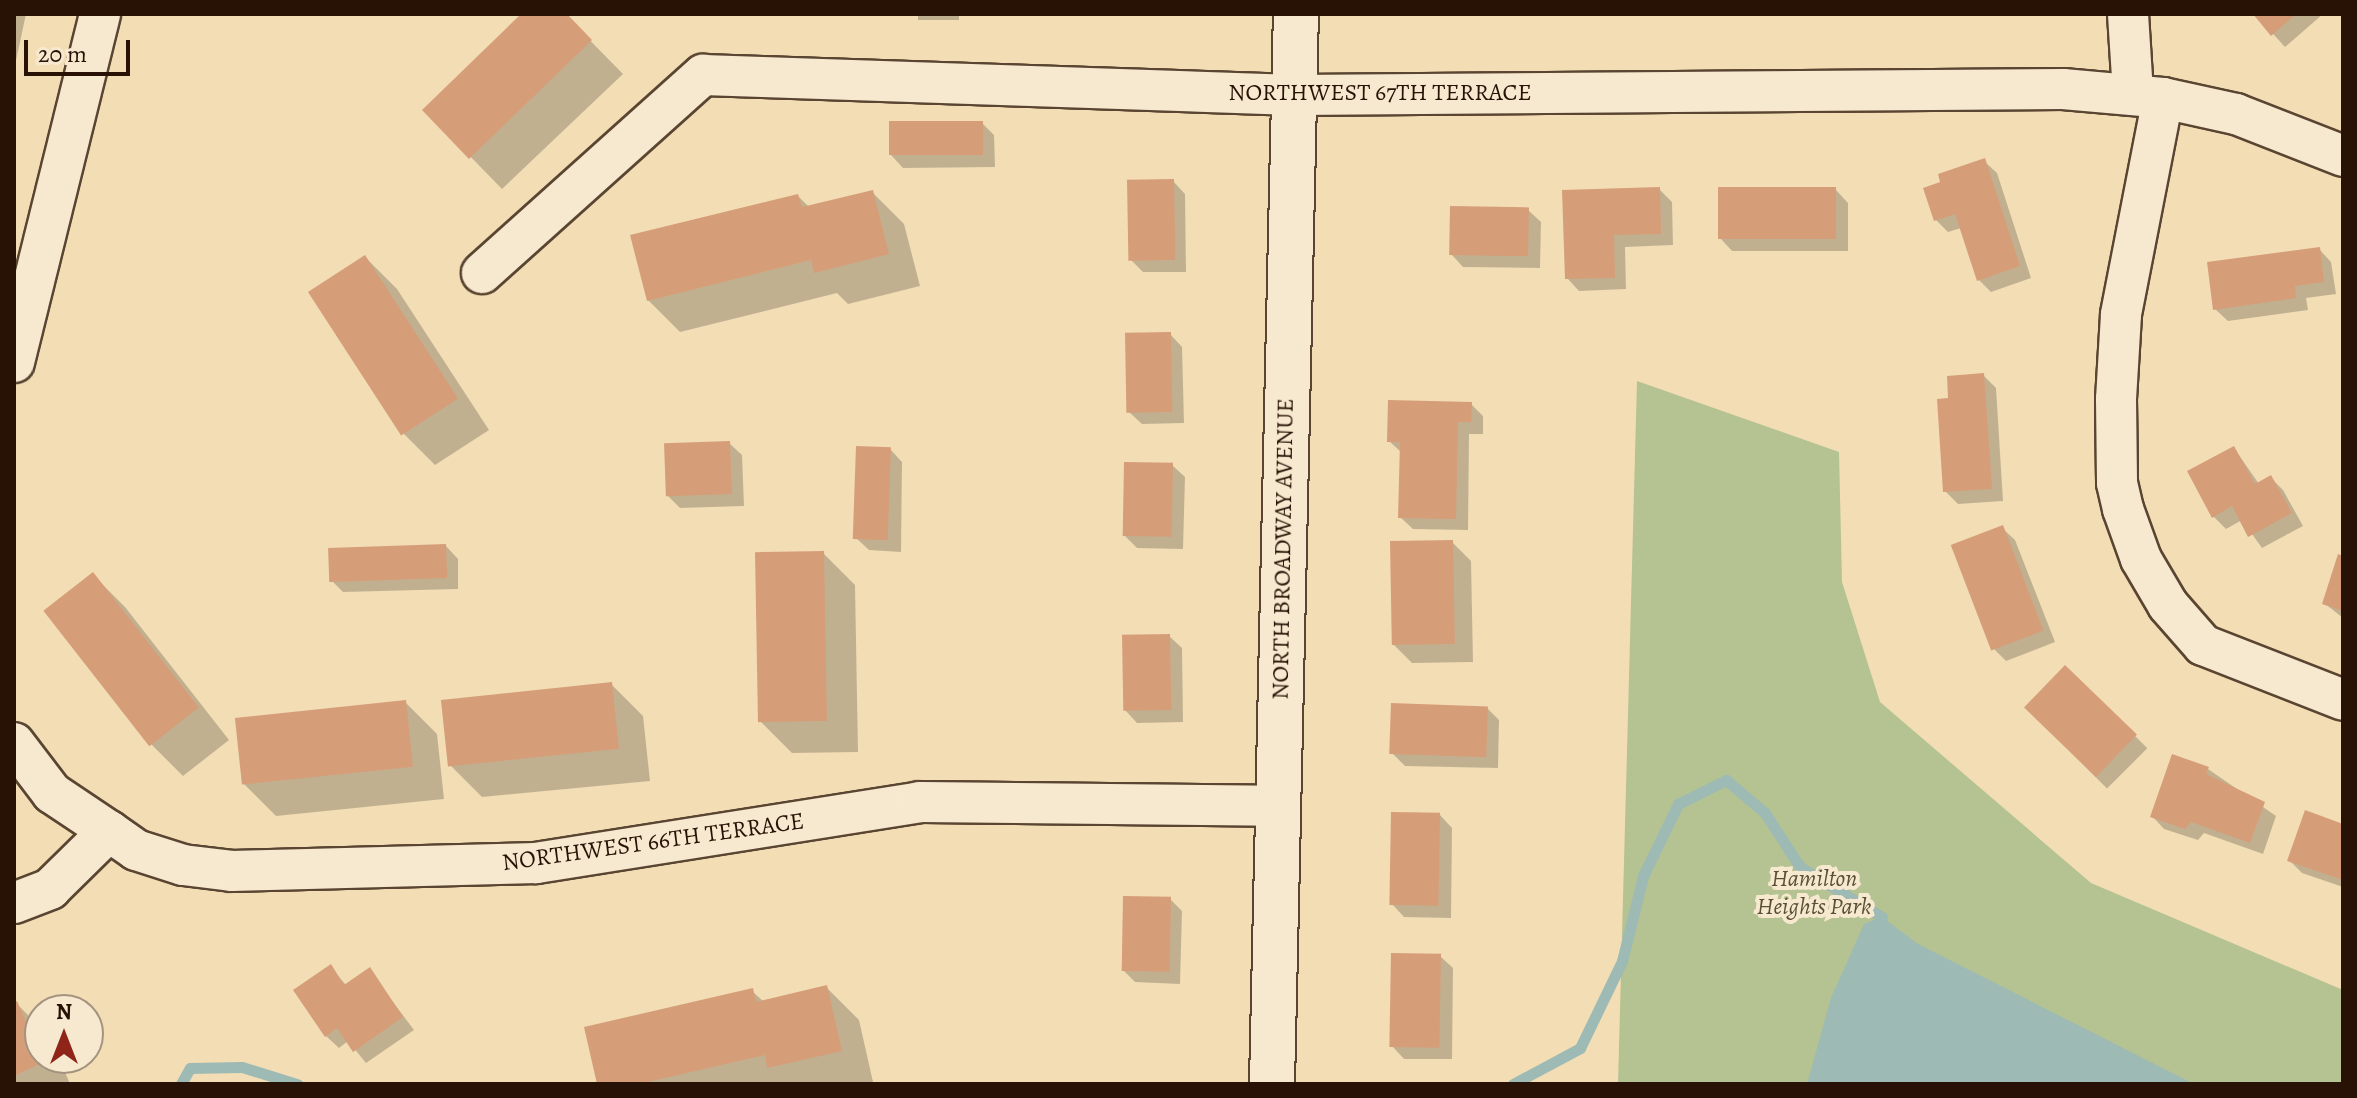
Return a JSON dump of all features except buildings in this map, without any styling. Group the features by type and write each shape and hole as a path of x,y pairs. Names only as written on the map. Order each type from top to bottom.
{"street":[{"path":"14,362 100,14"},
{"name":"NORTH BROADWAY AVENUE","path":"1272,1084 1296,14"},
{"path":"2128,14 2148,96 2121,315 2116,427 2123,509 2162,593 2203,645 2343,700"},
{"name":"NORTHWEST 67TH TERRACE","path":"482,273 703,75 1295,95 2063,89 2148,96 2236,114 2343,156"},
{"name":"NORTHWEST 66TH TERRACE","path":"14,743 52,793 136,850 183,865 232,871 536,863 919,802 1276,806"},
{"path":"14,903 50,889 109,831"}],"green space":[{"name":"Hamilton Heights Park","path":"1637,381 1839,452 1842,582 1880,702 2091,883 2343,990 2343,1084 1618,1084"}],"water":[{"path":"1882,917 1918,944 2194,1084 1807,1084 1831,998 1864,924"}],"waterway":[{"path":"1513,1084 1580,1048 1622,961 1643,876 1678,804 1726,780 1765,813 1800,867 1882,917"},
{"path":"181,1084 190,1068 242,1067 297,1084"}]}
